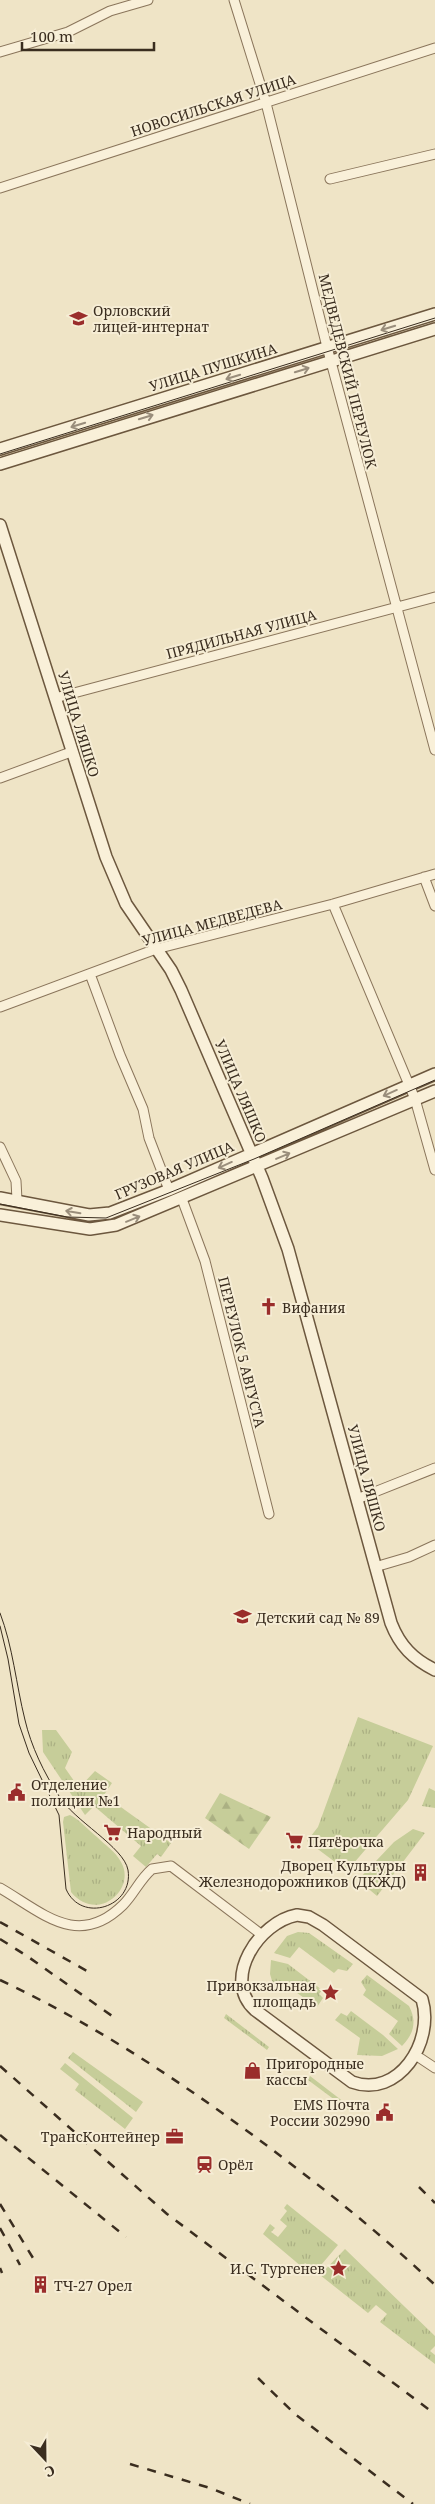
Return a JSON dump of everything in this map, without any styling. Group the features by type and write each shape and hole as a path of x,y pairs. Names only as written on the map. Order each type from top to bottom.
{"main road":[{"name":"УЛИЦА ПУШКИНА","path":"0,449 435,314"},
{"name":"УЛИЦА ПУШКИНА","path":"0,464 435,329"},
{"name":"УЛИЦА ЛЯШКО","path":"0,525 115,881 126,904 181,990 257,1167 290,1257 375,1567 397,1639 410,1655 435,1670"},
{"name":"ГРУЗОВАЯ УЛИЦА","path":"0,1198 67,1211 103,1214 123,1209 435,1074"},
{"name":"ГРУЗОВАЯ УЛИЦА","path":"0,1215 69,1227 99,1228 125,1222 435,1091"},
{"path":"297,1915 309,1917 432,2007 431,2034 420,2058 401,2076 384,2084 364,2086 352,2082 255,2010 245,1999 241,1983 244,1964 262,1935 285,1917 297,1915"}],"street":[{"path":"0,52 68,32 110,11 148,0"},
{"name":"МЕДВЕДЕВСКИЙ ПЕРЕУЛОК","path":"234,0 266,103 327,348 435,750"},
{"name":"НОВОСИЛЬСКАЯ УЛИЦА","path":"0,188 435,48"},
{"path":"330,179 435,154"},
{"name":"ПРЯДИЛЬНАЯ УЛИЦА","path":"55,698 435,598"},
{"path":"0,778 72,752"},
{"name":"УЛИЦА МЕДВЕДЕВА","path":"0,1007 156,949 333,904 435,874"},
{"path":"424,877 435,906"},
{"path":"333,904 415,1099 435,1170"},
{"path":"90,974 120,1055 144,1109 149,1138 169,1190"},
{"path":"0,1147 16,1181 18,1200"},
{"name":"ПЕРЕУЛОК 5 АВГУСТА","path":"182,1199 205,1261 269,1514"},
{"path":"357,1499 435,1468"},
{"path":"375,1567 405,1559 435,1545"},
{"path":"0,1888 64,1925 85,1926 97,1923 118,1910 148,1872 159,1866 171,1866 262,1935"},
{"path":"420,2058 435,2068"}],"green space":[{"path":"358,1717 433,1746 408,1800 347,1871 307,1841 318,1827"},
{"path":"42,1730 56,1730 72,1752 65,1768 79,1788 95,1771 112,1783 104,1795 171,1843 161,1857 157,1854 146,1867 133,1856 141,1846 94,1806 85,1815 43,1752"},
{"path":"429,1788 435,1791 435,1808 422,1806"},
{"path":"220,1793 271,1817 249,1849 205,1818"},
{"path":"70,1815 81,1822 116,1855 125,1872 124,1883 119,1892 112,1899 102,1904 92,1905 81,1901 71,1892 63,1822 64,1817"},
{"path":"413,1829 425,1833 377,1896 358,1880 394,1842"},
{"path":"298,1932 309,1933 353,1964 347,1971 338,1969 334,1973 299,1947 290,1958 274,1953 287,1936"},
{"path":"271,1960 288,1964 322,1990 319,1994 323,1998 317,2007 290,1988 275,1991 270,1974"},
{"path":"367,1975 409,2006 413,2017 413,2027 412,2032 402,2046 389,2034 398,2021 363,1995 366,1990 361,1982"},
{"path":"351,2011 398,2049 382,2056 357,2055 360,2038 335,2020 341,2013 347,2016"},
{"path":"226,2014 269,2047 267,2050 224,2018"},
{"path":"73,2052 143,2102 136,2112 68,2058"},
{"path":"65,2063 133,2118 125,2129 75,2090 79,2084 60,2069"},
{"path":"310,2076 353,2109 351,2112 308,2080"},
{"path":"287,2204 338,2245 316,2271 305,2263 302,2267 263,2234 270,2224 275,2228 271,2232 278,2237 287,2226 280,2220 287,2211 284,2208"},
{"path":"345,2249 435,2336 435,2346 430,2351 435,2355 435,2364 380,2322 387,2314 376,2305 368,2313 320,2275"}],"tram line":[{"path":"0,454 435,318"},
{"path":"0,1204 67,1217 106,1218 254,1159 435,1080"},
{"path":"0,1613 8,1639 28,1730 43,1769 66,1805 118,1852 128,1870 128,1883 123,1894 115,1902 105,1906 94,1908 83,1906 73,1900 66,1889 59,1815 29,1753 19,1724 8,1659 0,1626"}],"railway":[{"path":"0,1922 87,1971"},
{"path":"0,1939 115,2018"},
{"path":"0,1980 67,2014 162,2071 278,2154 347,2208 435,2285"},
{"path":"0,2066 167,2214 435,2414"},
{"path":"0,2135 126,2237"},
{"path":"419,2187 435,2203"},
{"path":"0,2204 33,2258"},
{"path":"0,2228 20,2265"},
{"path":"0,2268 2,2273"},
{"path":"258,2378 295,2414 413,2504"},
{"path":"130,2464 210,2488 250,2504"}],"place":[{"name":"Орловский лицей-интернат","path":"79,318"},
{"name":"Вифания","path":"268,1307"},
{"name":"Детский сад № 89","path":"242,1617"},
{"name":"Отделение полиции №1","path":"17,1792"},
{"name":"Народный","path":"113,1832"},
{"name":"Пятёрочка","path":"294,1841"},
{"name":"Дворец Культуры Железнодорожников (ДКЖД)","path":"420,1873"},
{"name":"Привокзальная площадь","path":"330,1993"},
{"name":"Пригородные кассы","path":"252,2071"},
{"name":"EMS Почта России 302990","path":"384,2112"},
{"name":"ТрансКонтейнер","path":"174,2136"},
{"name":"Орёл","path":"204,2164"},
{"name":"И.С. Тургенев","path":"339,2268"},
{"name":"ТЧ-27 Орел","path":"40,2285"}]}
